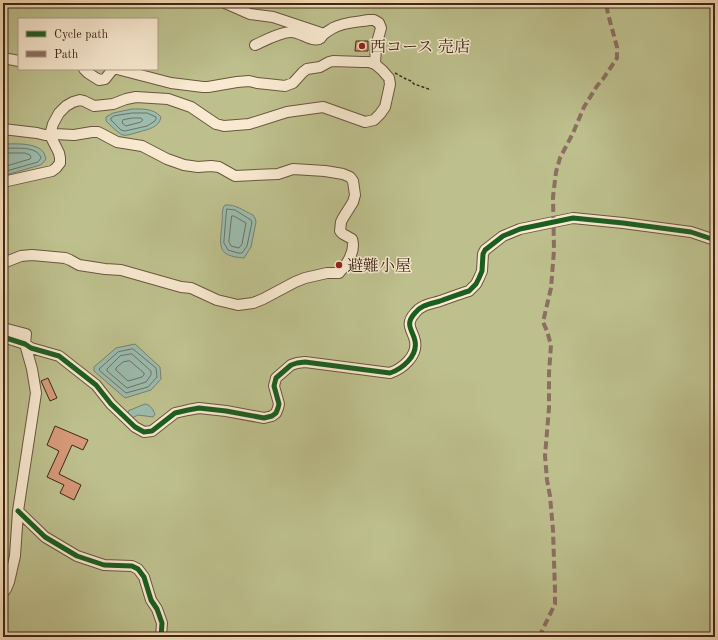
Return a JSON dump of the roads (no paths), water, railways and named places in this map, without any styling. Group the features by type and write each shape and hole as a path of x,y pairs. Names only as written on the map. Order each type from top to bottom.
{"street":[{"path":"225,3 250,14 273,17 324,34"},
{"path":"255,45 275,36 291,32 297,32 313,40 318,40 324,34 343,24 374,20 379,23 380,28 376,46 375,64"},
{"path":"3,58 18,61"},
{"path":"3,182 52,171 56,168 60,163 60,158 50,135 53,124 59,113 73,102 84,101 94,106 113,104 136,97 168,99 191,108 216,124 224,126 249,124 287,112 323,107 365,122 374,120 385,107 390,84 389,78 382,70 375,64 369,62 329,62 320,67 307,69 293,83 285,86 258,84 249,81 203,87 171,83 120,70"},
{"path":"85,70 99,80 105,79 112,70"},
{"path":"3,129 33,130 45,135 74,135 98,132 117,142 142,146 167,159 184,165 218,167 235,176 278,174 293,169 343,174 350,177 353,181 354,195 353,202 341,222 340,231 352,239 354,248 339,275 327,273 305,278 253,303 238,305 217,300 191,288 181,287 121,270 79,265 65,258 32,254 21,256 3,263"},
{"path":"3,337 25,344 31,348 59,356 65,360 96,385 111,404 135,427 144,432 152,431 175,413 199,408 264,418 272,416 276,413 278,404 274,386 276,378 291,365 305,362 390,373 400,368 414,354 416,347 410,326 414,313 424,305 473,288 482,272 483,254 485,250 503,236 520,229 573,218 692,232 715,240"},
{"path":"3,328 26,334 25,344 32,369 36,393 18,511 15,556 9,582 3,593"},
{"path":"18,511 45,538 77,556 104,565 132,566 138,569 144,577 151,600 157,609 162,623 161,637"}],"water":[{"path":"132,109 144,109 155,112 161,117 160,121 153,128 122,135 106,121 106,117 113,113"},
{"path":"3,144 31,145 41,149 46,159 40,165 3,176"},
{"path":"225,205 239,208 253,215 255,218 256,222 251,247 244,258 228,255 222,248 222,213"},
{"path":"135,344 160,367 161,379 151,390 125,398 94,371 94,367 116,348"},
{"path":"145,404 149,405 153,409 155,414 153,417 138,415 132,418 129,415 128,411"}],"place":[{"name":"西コース 売店","path":"362,46"},
{"name":"避難小屋","path":"339,265"}]}
